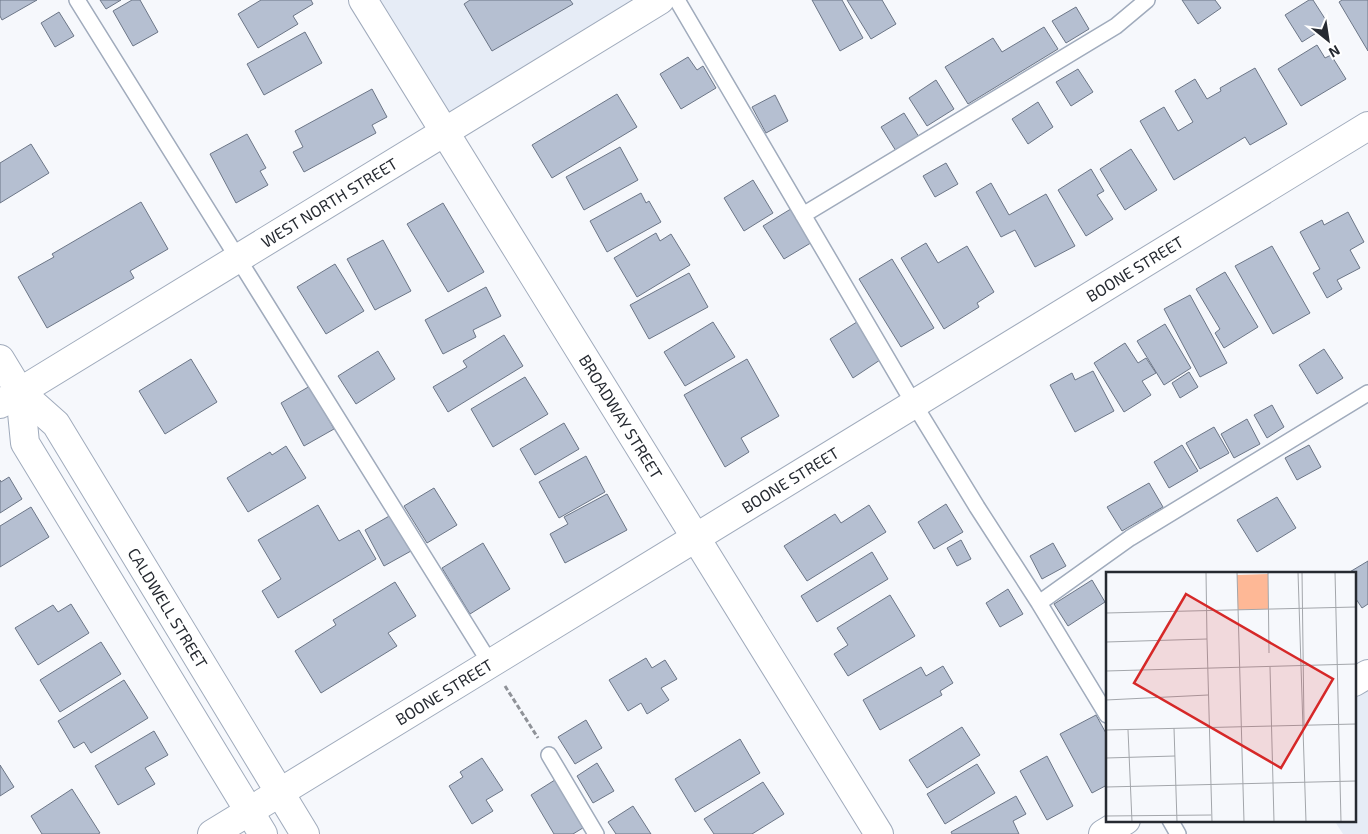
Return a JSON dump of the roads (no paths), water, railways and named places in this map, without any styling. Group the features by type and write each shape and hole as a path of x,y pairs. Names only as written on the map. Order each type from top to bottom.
{"street":[{"name":"BROADWAY STREET","path":"363,0 879,834"},
{"name":"WEST NORTH STREET","path":"10,398 660,0"},
{"name":"BOONE STREET","path":"212,834 1368,126"},
{"name":"CALDWELL STREET","path":"0,359 24,443 264,834"},
{"name":"CALDWELL STREET","path":"10,398 56,424 305,834"},
{"path":"1356,681 1368,674"},
{"path":"1103,834 1123,822"}],"lane":[{"path":"77,0 490,664"},
{"path":"677,0 914,404 1106,713"},
{"path":"804,215 1116,26 1147,0"},
{"path":"1039,603 1130,538 1368,393"},
{"path":"549,755 596,834"},
{"path":"1171,822 1178,834"}]}
